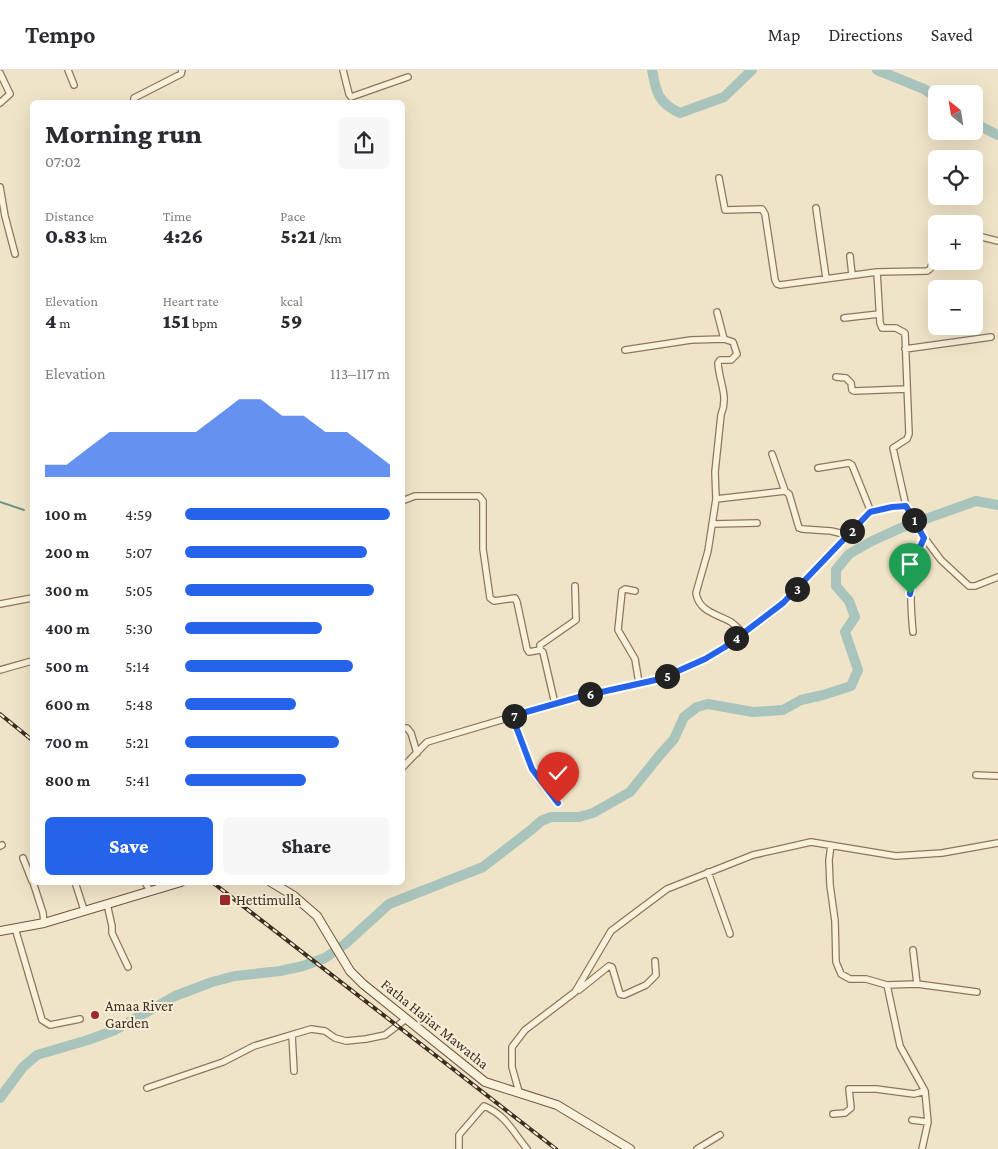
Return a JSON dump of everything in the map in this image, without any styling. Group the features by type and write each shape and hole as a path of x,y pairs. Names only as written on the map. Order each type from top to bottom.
{"street":[{"path":"68,70 74,85"},
{"path":"134,100 134,98 181,74 182,70"},
{"path":"344,70 351,97 408,77"},
{"path":"0,73 10,94 0,103"},
{"path":"719,178 725,210 762,209 765,214 777,284 877,272 930,270"},
{"path":"0,187 4,216 16,254"},
{"path":"816,208 826,278"},
{"path":"983,237 998,241"},
{"path":"850,256 852,275"},
{"path":"877,272 879,314 882,328 896,328 905,333 910,434 907,439 893,448 907,508 924,537 941,560 969,586 975,586 998,577"},
{"path":"716,312 724,338"},
{"path":"844,318 879,314"},
{"path":"905,349 991,337"},
{"path":"625,350 691,340 724,338 734,342 737,354 731,360 720,360 718,363 725,397 721,415 715,472 716,499 708,551 696,593 698,603 711,614 732,623 743,633"},
{"path":"836,377 846,378 851,383 852,390 907,389"},
{"path":"772,454 785,491 789,494 799,528 802,530 831,531 848,535"},
{"path":"818,468 849,463 852,465 870,512"},
{"path":"716,499 785,491"},
{"path":"405,500 415,496 479,496 483,501 482,549 490,598 494,601 515,598 527,649 530,652 540,650"},
{"path":"405,765 427,742 555,704 660,679 705,659 783,603 870,512 892,507 907,508"},
{"path":"712,524 757,523"},
{"path":"913,632 910,594 917,554 924,537"},
{"path":"555,704 540,645 576,620 575,586"},
{"path":"635,590 622,591 618,630 635,659 639,683"},
{"path":"0,604 30,598"},
{"path":"0,670 30,662"},
{"path":"512,716 532,769 558,803"},
{"path":"405,728 411,733 417,753"},
{"path":"976,775 998,776"},
{"path":"576,992 611,931 667,889 753,856 812,842 896,856 942,853 998,843"},
{"path":"831,845 828,860 835,921 836,962 841,974 850,979 866,979 888,985 917,984 977,992"},
{"path":"23,858 30,875"},
{"path":"708,872 730,934"},
{"path":"34,885 43,913 44,923"},
{"path":"76,885 84,910"},
{"path":"147,885 150,891"},
{"path":"0,930 44,923 171,885"},
{"name":"Fatha Hajiar Mawatha","path":"276,885 294,896 317,916 350,971 362,984 485,1082 557,1105 630,1149"},
{"path":"107,904 112,933 128,967"},
{"path":"15,928 42,1020 50,1025 80,1019"},
{"path":"913,950 917,984"},
{"path":"519,1092 512,1067 512,1047 525,1030 609,966 612,967 620,994 624,995 646,985 656,975 655,961"},
{"path":"888,985 900,1046 926,1091 928,1122 922,1149"},
{"path":"147,1088 223,1062 254,1046 311,1029 326,1031 335,1038 346,1041 366,1039 385,1035 406,1019"},
{"path":"292,1035 294,1071"},
{"path":"833,1114 845,1113 851,1108 849,1089 876,1089 914,1094 926,1091"},
{"path":"460,1149 459,1135 484,1106 495,1110 507,1121 527,1149"},
{"path":"912,1120 928,1122"},
{"path":"697,1149 720,1135"}],"waterway":[{"path":"652,70 659,96 667,105 680,113 724,97 752,70"},
{"path":"877,70 928,92"},
{"path":"983,128 998,135"},
{"path":"0,1098 23,1067 37,1055 115,1030 175,996 212,982 235,976 280,971 303,966 325,958 345,944 389,904 483,867 541,821 551,817 579,817 593,813 630,792 674,739 684,717 697,707 708,704 753,712 783,710 801,700 851,686 858,670 845,632 855,617 849,601 836,586 836,570 849,554 903,527 976,501 998,505"},
{"path":"0,502 24,510"}],"railway":[{"path":"0,714 30,738"},
{"path":"216,885 556,1149"}],"place":[{"name":"Hettimulla","path":"225,900"},
{"name":"Amaa River Garden","path":"95,1015"}],"route":[{"path":"558,803 532,769 512,716 606,690 660,679 705,659 725,647 783,603 870,512 906,506 924,538 917,554 910,594"}]}
